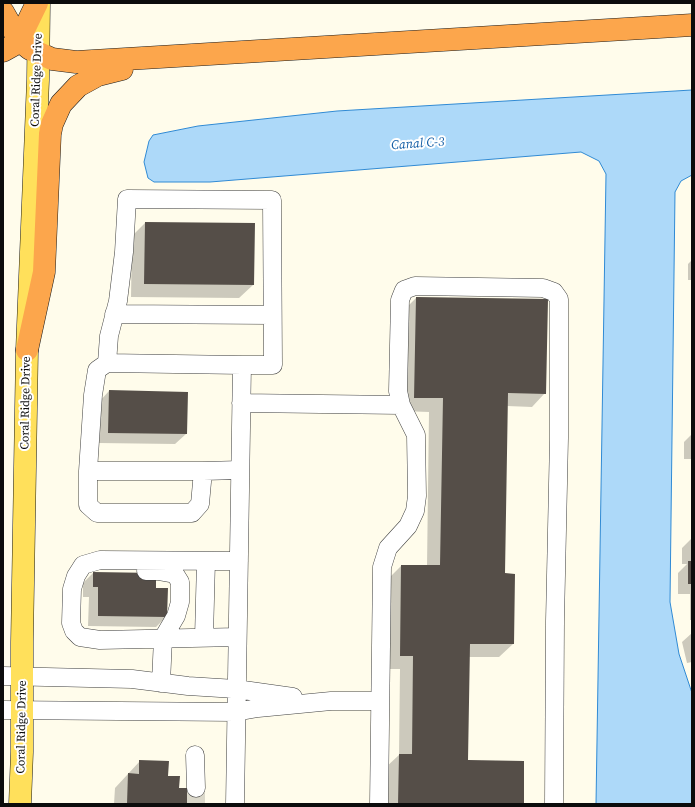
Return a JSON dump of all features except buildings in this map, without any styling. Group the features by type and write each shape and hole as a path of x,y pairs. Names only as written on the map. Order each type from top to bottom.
{"highway":[{"path":"11,46 38,3"},
{"path":"3,12 11,46"},
{"path":"11,46 30,49 38,54 52,59 76,62 692,26"},
{"path":"27,350 44,272 50,134 56,113 61,104 78,86 98,74 123,69 279,59 398,44"}],"main road":[{"name":"Coral Ridge Drive","path":"20,804 22,752 13,711 13,676 38,54 38,3"}],"lane":[{"path":"107,363 109,336 118,301 124,252 127,199 272,200 273,365 107,363 97,370 93,395 88,471 88,505 97,513 192,514 200,504 203,471"},
{"path":"380,804 382,567 388,548 408,526 415,511 417,496 416,435 401,405 398,391 400,300 404,290 415,286 543,288 554,292 559,299 559,438 554,621 554,804"},
{"path":"114,314 272,315"},
{"path":"235,804 242,365"},
{"path":"241,403 401,405"},
{"path":"88,471 240,470"},
{"path":"237,637 100,640 80,637 74,631 71,623 72,590 76,576 83,565 100,560 238,561"},
{"path":"204,637 206,561"},
{"path":"80,570 158,571 174,574 180,582 180,602 176,616 163,638 161,683"},
{"path":"13,676 132,679 188,686 236,689 331,701"},
{"path":"13,711 236,712 258,708 331,701 380,701"},
{"path":"195,755 196,788"}],"water":[{"name":"Canal C-3","path":"692,90 692,175 681,181 675,192 670,602 679,654 692,693 692,804 596,804 606,174 599,161 581,152 210,182 154,182 148,178 144,162 149,141 153,135 198,126 337,111"}],"tunnel":[{"path":"196,788 196,804"}]}
